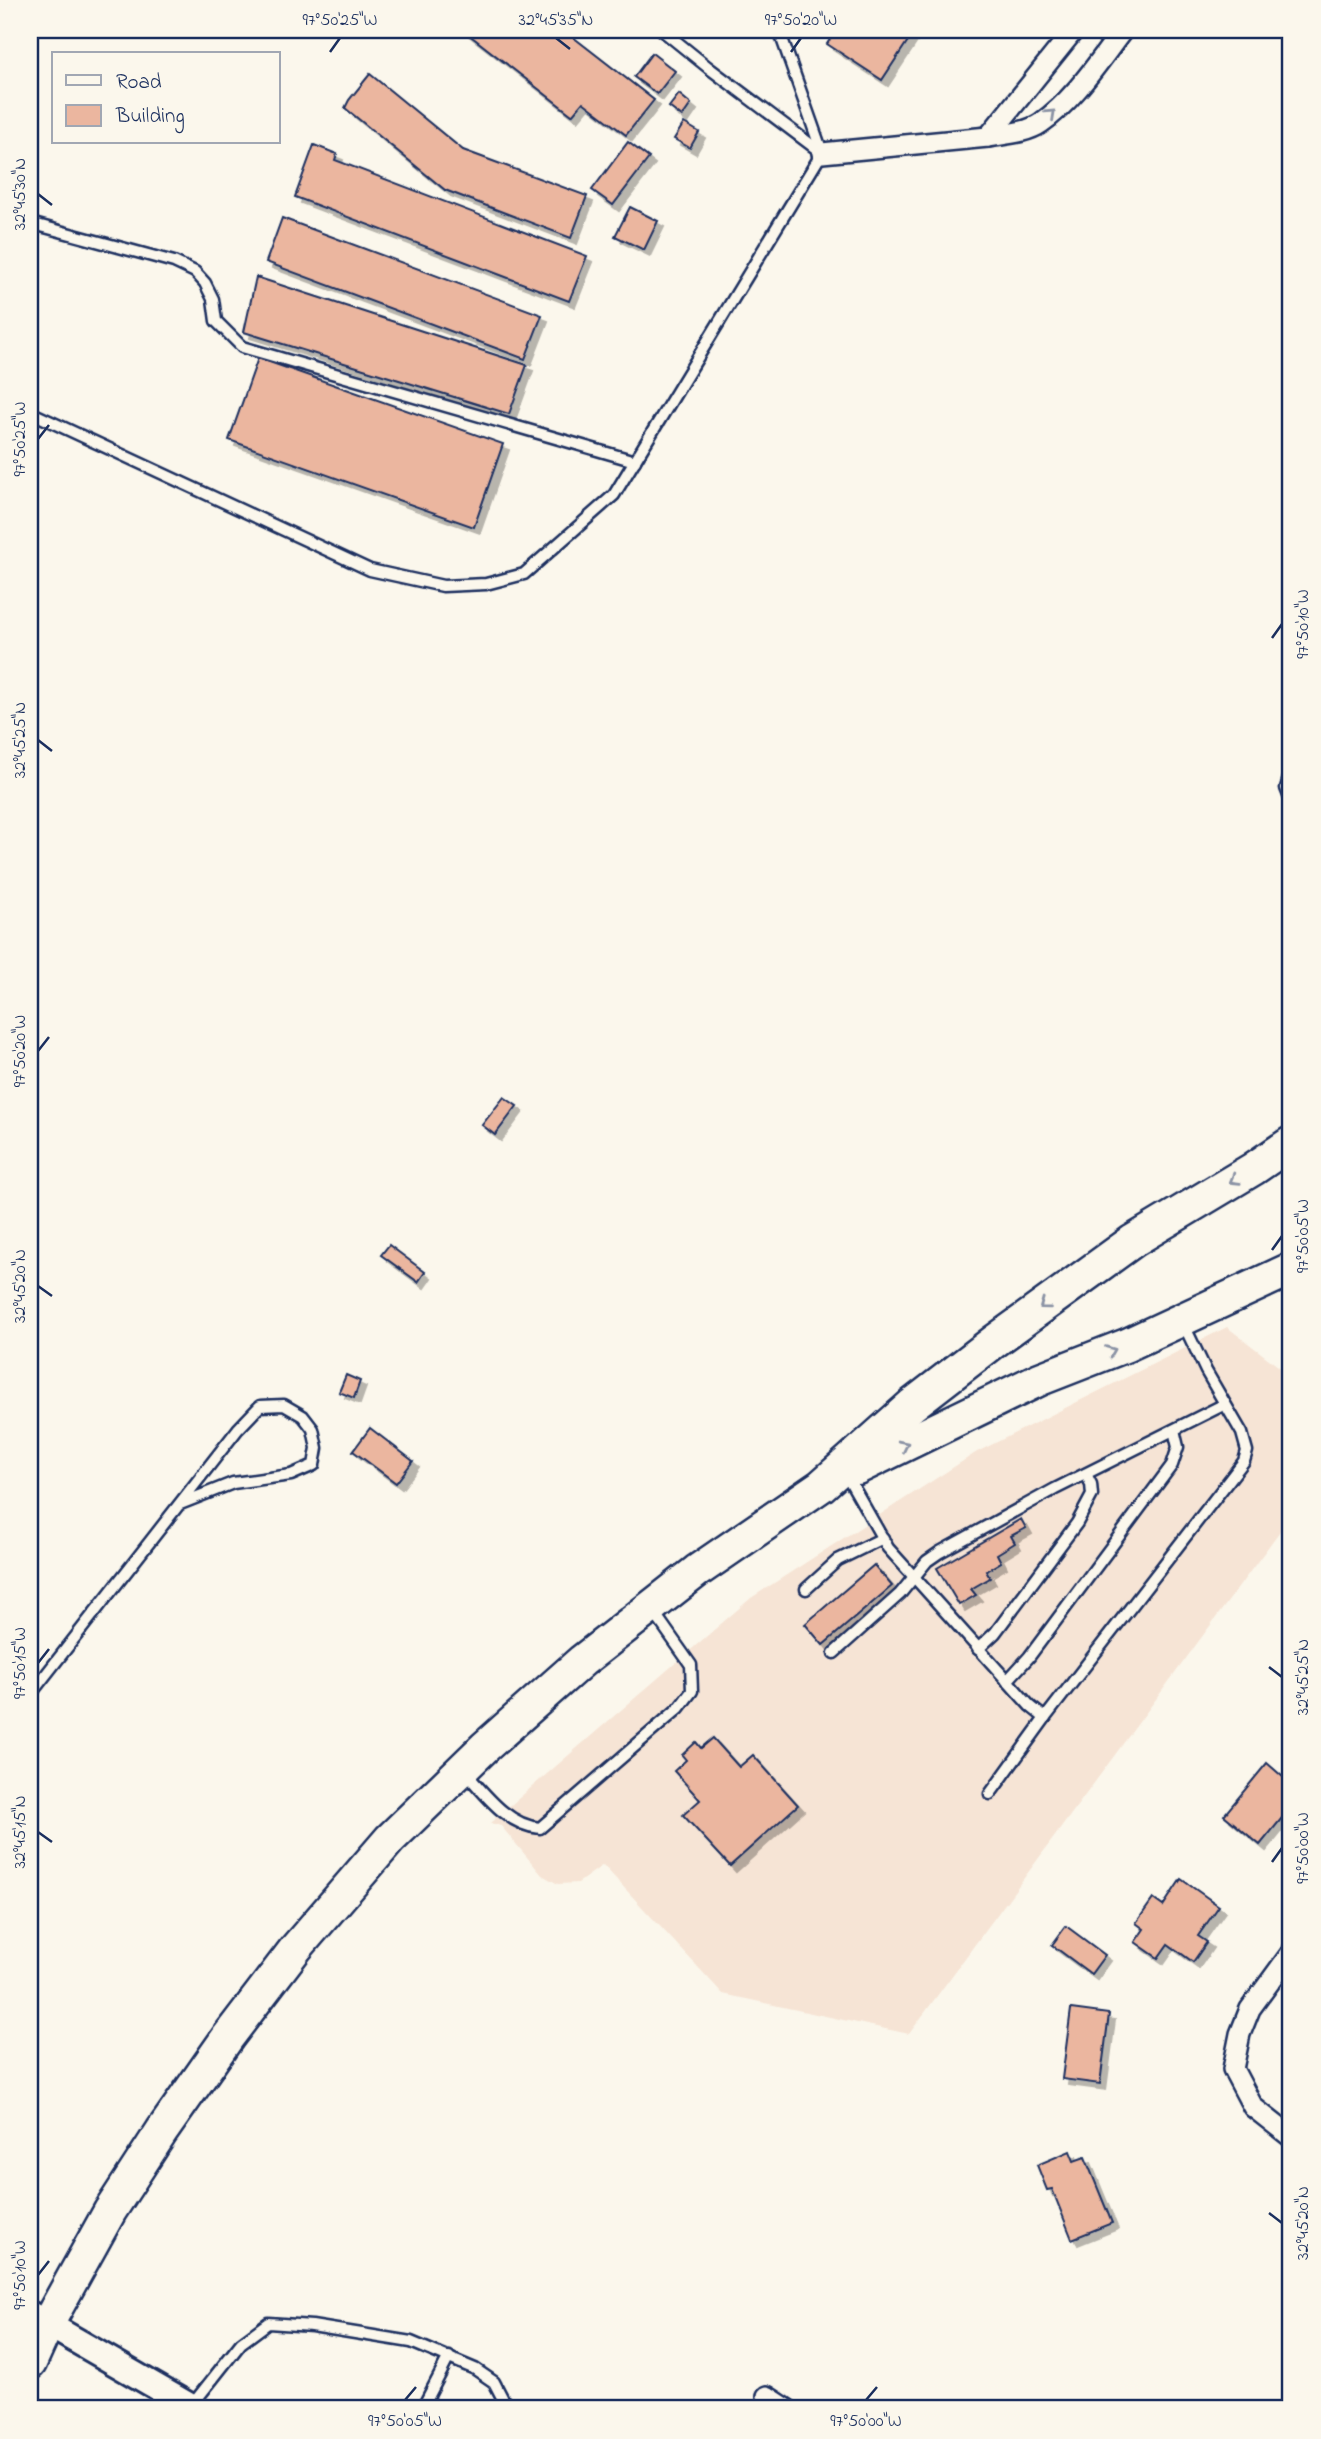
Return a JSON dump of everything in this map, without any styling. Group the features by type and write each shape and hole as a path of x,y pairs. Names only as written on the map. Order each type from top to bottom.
{"main road":[{"path":"834,1480 912,1405 1017,1325 1133,1241 1291,1143"},
{"path":"30,2363 39,2318 162,2131 228,2037 296,1948 390,1839 462,1769 582,1661 697,1571 834,1480 1040,1380 1181,1320 1291,1269"}],"street":[{"path":"988,137 1074,30"},
{"path":"822,153 988,137 1039,124 1081,83 1123,30"},
{"path":"1291,1953 1250,2009 1240,2034 1233,2069 1253,2107 1291,2137"},
{"path":"39,2318 193,2408"},
{"path":"768,2396 787,2409"}],"lane":[{"path":"662,30 822,153"},
{"path":"779,30 822,153"},
{"path":"30,412 370,570 443,586 486,583 524,574 614,495 822,153"},
{"path":"30,223 174,262 195,272 205,283 213,299 216,321 242,347 635,461"},
{"path":"1291,772 1286,788 1291,801"},
{"path":"990,1794 1045,1718 1244,1461 1247,1451 1242,1433 1206,1371 1181,1320"},
{"path":"834,1653 900,1594 927,1561 940,1552 1225,1404"},
{"path":"30,1695 238,1429 260,1406 284,1405 303,1416 313,1429 317,1448 314,1465 291,1475 233,1483 180,1504"},
{"path":"1007,1681 1037,1646 1167,1473 1178,1447 1174,1430"},
{"path":"978,1648 995,1633 1077,1523 1092,1495 1086,1474"},
{"path":"834,1480 883,1538 888,1548 1030,1706 1045,1718"},
{"path":"806,1589 838,1560 883,1538"},
{"path":"462,1769 487,1797 515,1821 530,1828 540,1828 679,1708 692,1691 691,1665 651,1607"},
{"path":"193,2408 241,2343 268,2323 312,2326 411,2342 475,2369 494,2382 508,2409"},
{"path":"422,2409 449,2357"}],"shaded area":[{"path":"1227,1327 1291,1376 1291,1516 909,2034 723,1994 603,1865 578,1883 558,1884 542,1875 501,1826 490,1823 751,1598 977,1452"}],"building":[{"path":"463,30 564,30 654,100 626,135 583,102 572,115"},
{"path":"836,30 915,30 882,80 827,44"},
{"path":"652,53 675,71 657,94 634,77"},
{"path":"370,74 463,150 587,196 571,238 445,190 345,108"},
{"path":"679,94 691,104 682,117 669,107"},
{"path":"684,123 699,132 690,148 674,139"},
{"path":"628,142 649,158 613,205 592,190"},
{"path":"314,145 337,154 335,160 587,256 569,301 295,197"},
{"path":"630,207 658,221 644,250 615,236"},
{"path":"282,218 542,315 525,359 266,262"},
{"path":"256,277 527,365 509,414 244,332"},
{"path":"258,358 503,444 474,527 229,440"},
{"path":"504,1097 517,1106 495,1135 482,1125"},
{"path":"389,1245 425,1272 418,1282 381,1255"},
{"path":"346,1375 360,1381 354,1398 339,1392"},
{"path":"370,1428 413,1461 396,1483 353,1451"},
{"path":"1021,1519 1026,1528 1011,1536 1015,1543 997,1554 1001,1562 986,1571 990,1578 971,1589 976,1595 959,1605 937,1568"},
{"path":"874,1565 892,1586 823,1645 805,1624"},
{"path":"713,1738 739,1767 753,1755 798,1805 730,1866 683,1815 700,1800 674,1771 686,1760 682,1755 696,1742 701,1748"},
{"path":"1267,1763 1291,1784 1291,1807 1260,1845 1224,1815"},
{"path":"1181,1879 1219,1906 1198,1936 1207,1942 1193,1962 1168,1944 1158,1958 1135,1942 1144,1929 1136,1923 1153,1899 1163,1906"},
{"path":"1066,1926 1105,1955 1091,1974 1052,1945"},
{"path":"1071,2009 1109,2014 1100,2084 1062,2079"},
{"path":"1070,2151 1074,2161 1085,2157 1112,2223 1072,2239 1052,2189 1047,2190 1037,2165"}]}
